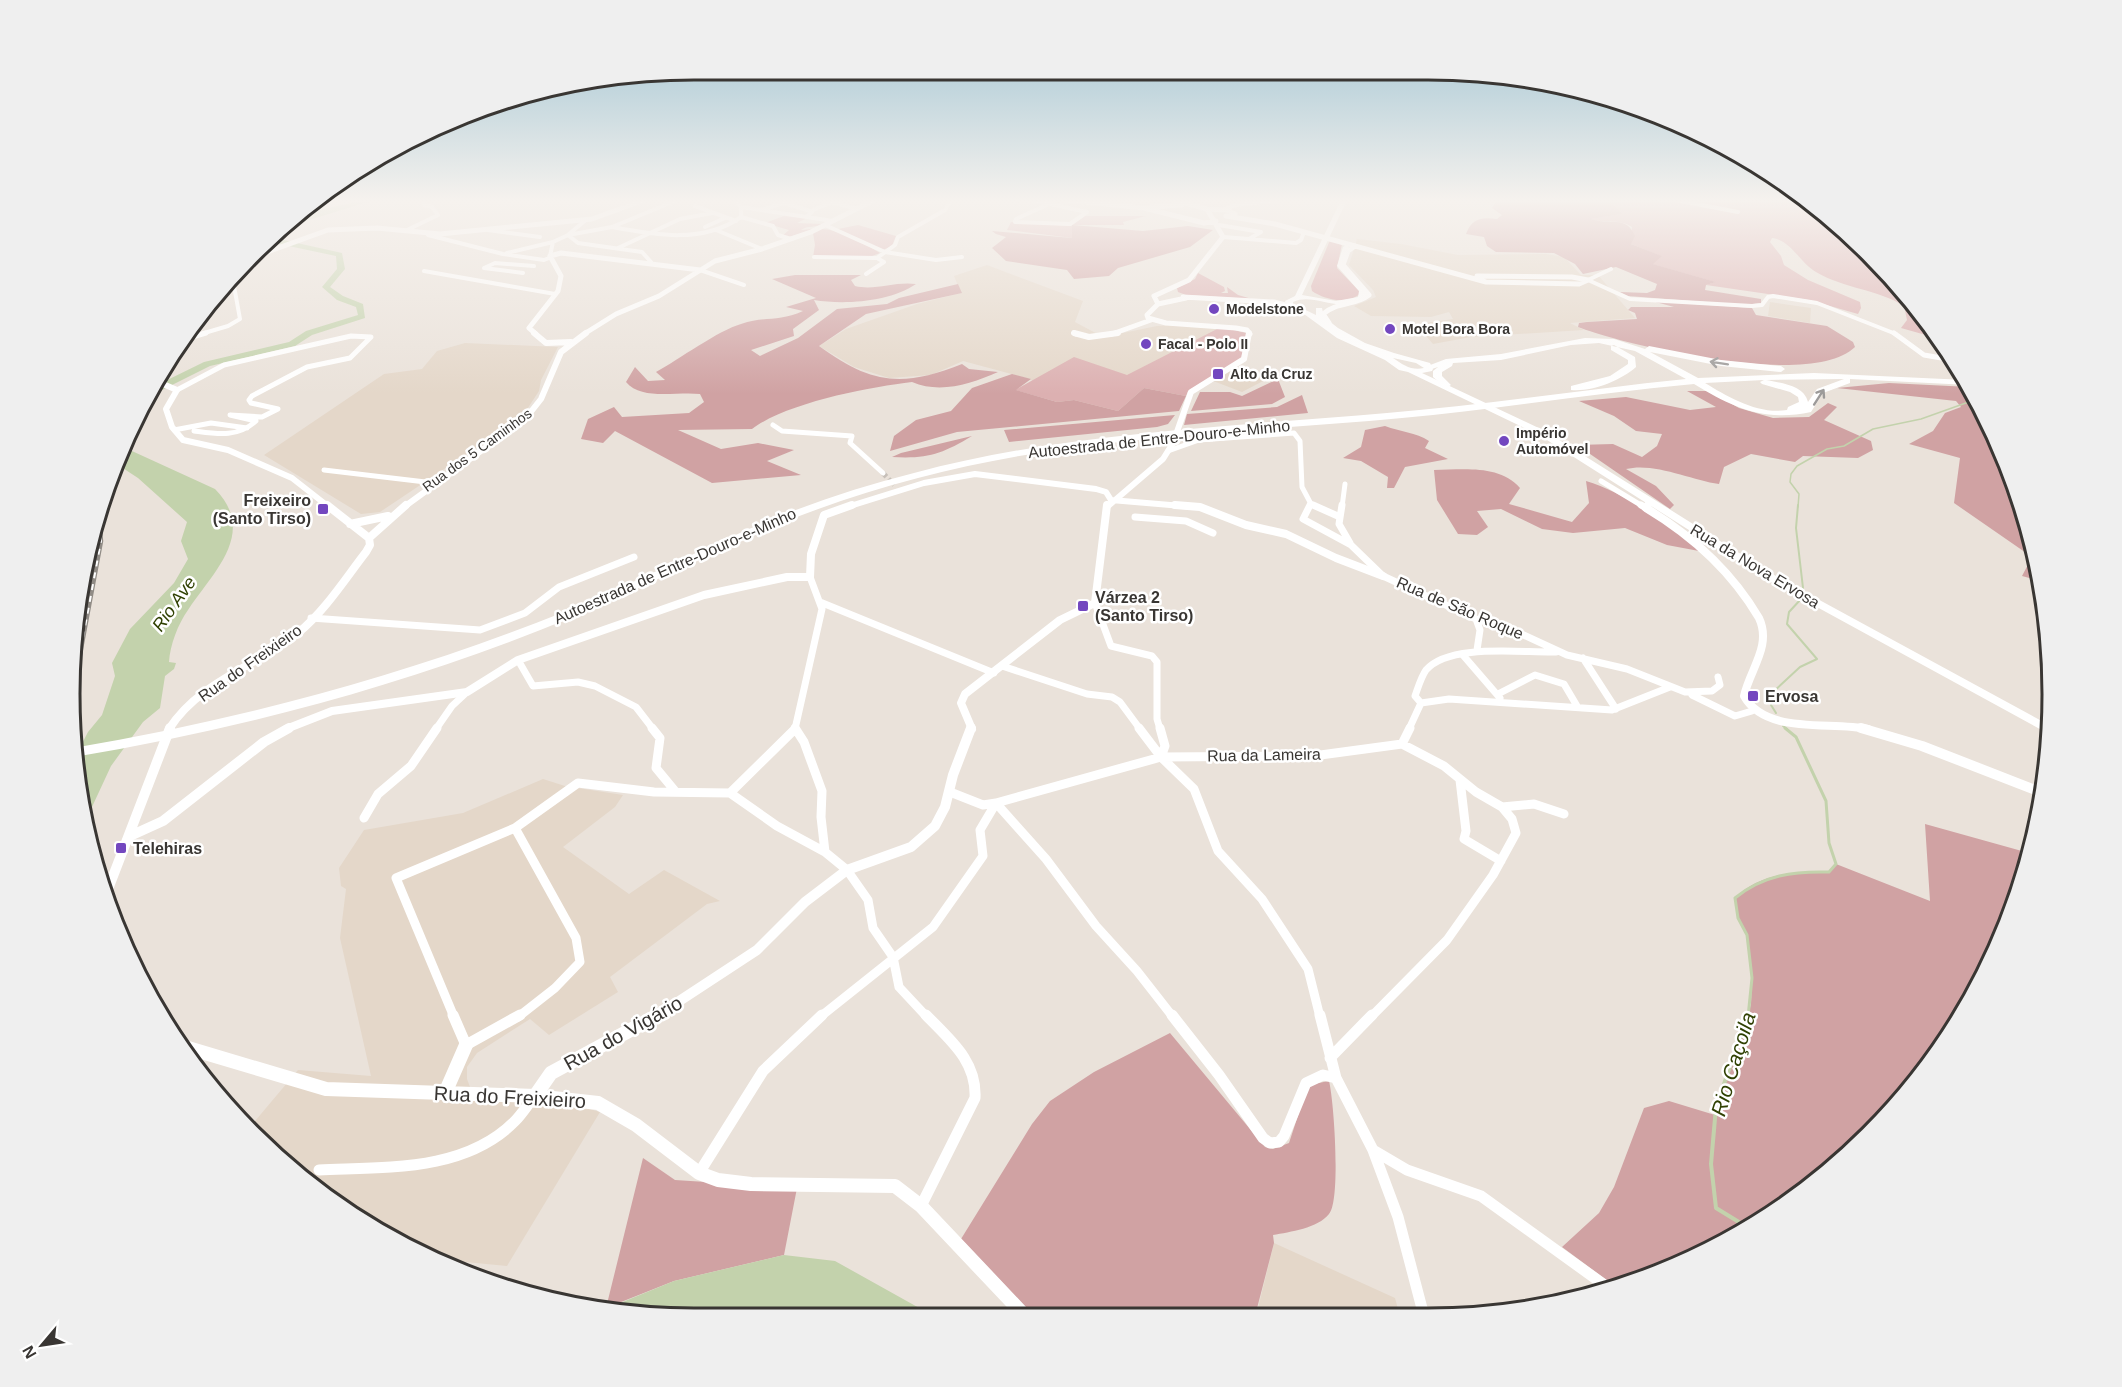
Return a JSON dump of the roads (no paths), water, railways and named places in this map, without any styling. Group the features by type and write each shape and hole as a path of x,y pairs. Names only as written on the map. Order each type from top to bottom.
{"highway":[{"path":"1540,346 1593,338 1721,363 1819,372"},
{"path":"1428,369 1540,346 1571,341 1599,340 1631,347 1716,385 1742,405 1787,414 1808,410 1820,391 1842,382 1912,379"},
{"path":"1536,396 1610,380 1626,372 1633,365 1632,359 1617,348 1571,341"},
{"path":"1633,345 1679,370"},
{"path":"1417,360 1489,356"},
{"path":"1446,385 1438,377 1437,371 1443,366 1473,358"},
{"name":"Autoestrada de Entre-Douro-e-Minho","path":"82,743 202,725 321,691 484,639 568,605 785,509 915,469 1051,442 1536,396 1684,378 1819,372 1954,378"},
{"name":"Autoestrada de Entre-Douro-e-Minho","path":"83,751 311,703 401,676 489,646 575,611 735,537 794,514 852,493 931,472 1054,448 1119,440 1716,385 1823,376 1957,382"},
{"path":"1776,384 1802,396 1804,403 1795,408 1763,408 1730,397 1716,385 1776,384"}],"main road":[{"path":"1294,301 1313,265"},
{"path":"1314,265 1308,288 1315,298 1326,304 1356,300 1364,295 1340,265"},
{"path":"1294,301 1315,298"},
{"path":"1294,301 1302,310 1318,310 1326,304"},
{"name":"Rua da Nova Ervosa","path":"1302,310 1340,336 1504,414 1569,449 1648,505 1775,580 2041,726"},
{"path":"1318,310 1320,318 1335,329"},
{"name":"Rua da Nova Ervosa","path":"1335,329 1372,348 1417,360 1428,369 1431,377 1465,396"},
{"path":"1396,363 1398,360 1407,358"},
{"path":"1412,372 1428,369"}],"street":[{"path":"491,265 484,268 523,273"},
{"path":"517,265 534,266"},
{"path":"553,265 562,278 555,294 529,328 536,338 546,343 568,344 616,314 659,296 709,265"},
{"path":"668,265 700,270 744,285"},
{"path":"866,274 880,265"},
{"path":"1157,301 1168,301 1200,265"},
{"path":"1335,329 1323,314 1328,309 1361,301 1370,295 1343,265"},
{"path":"1426,265 1499,284 1579,284 1611,269"},
{"path":"505,285 534,266"},
{"path":"424,271 555,294"},
{"path":"1588,280 1604,285 1614,295 1630,300 1758,306 1773,296 1817,303 1892,331 1924,356 1943,359"},
{"path":"194,336 228,326 240,319 235,285"},
{"path":"1161,757 1165,746 1157,720 1157,662 1152,656 1111,646 1095,603 1105,509 1111,500 1163,459 1173,443 1189,396 1194,389 1244,359 1250,334 1247,330 1207,323 1164,323 1151,320 1147,315 1157,301 1156,295 1163,293 1186,298 1294,301"},
{"path":"1326,304 1343,305"},
{"path":"1090,335 1130,330 1151,320"},
{"path":"163,384 170,386 231,363 351,336 371,337 349,359 307,368 252,396 249,400 251,403 278,408 262,417 233,413 229,416 256,421 247,428 231,436 194,431"},
{"name":"Rua dos 5 Caminhos","path":"369,538 393,514 526,418 540,399 568,344"},
{"path":"170,386 166,409 174,430 191,443 228,450 292,478 369,538"},
{"path":"174,430 211,423 247,428"},
{"path":"773,425 782,431 852,436 850,443 883,473"},
{"name":"Rua de São Roque","path":"1168,451 1199,440 1294,433 1300,441 1302,487 1311,504 1303,519 1351,544 1383,576 1476,619 1517,632 1559,651 1627,669 1685,692 1735,716 1752,711"},
{"path":"324,470 434,483"},
{"path":"730,793 795,729 810,672 822,609 808,568 825,515 962,474 988,473 1004,475 1012,480 1096,489 1106,492 1111,500"},
{"path":"1601,481 1648,505 1701,545 1758,616 1764,634 1761,653 1744,696 1752,711 1781,722 1833,723 1893,736 2009,783 2034,790"},
{"path":"1345,484 1339,524 1351,544"},
{"path":"894,485 901,491"},
{"path":"1111,500 1188,504 1200,507 1246,525 1286,534 1336,558 1383,576"},
{"path":"1186,521 1188,504"},
{"path":"1311,504 1340,517"},
{"name":"Rua dos 5 Caminhos","path":"350,524 369,522 393,514"},
{"path":"1135,527 1135,515 1186,521 1213,532"},
{"name":"Rua do Freixieiro","path":"110,886 162,745 178,717 195,701 254,659 297,634 366,552 370,545 369,538"},
{"path":"311,618 480,630 525,613 559,587 634,557"},
{"path":"364,818 378,794 411,766 452,706 467,692 518,660 704,595 787,577 810,577"},
{"path":"820,602 994,673 1060,620 1095,603"},
{"path":"1476,619 1480,625 1481,635 1477,650"},
{"path":"1421,703 1415,696 1425,671 1440,659 1477,650 1493,653 1559,651"},
{"path":"1462,654 1505,702"},
{"path":"1583,658 1616,709"},
{"path":"518,660 533,686 578,682 595,686 636,707 660,738 656,768 675,791"},
{"path":"1002,666 1087,694 1112,697 1124,706 1161,757 1194,789 1218,851 1262,899 1308,969 1336,1078 1373,1150 1398,1216 1422,1308"},
{"name":"Rua do Vigário","path":"319,1170 403,1165 468,1154 493,1141 521,1116 550,1073 675,1006 757,950 805,902 847,870 911,847 935,826 950,792 953,775 972,729 961,703 965,694 994,673"},
{"path":"1498,694 1535,675 1564,684 1577,706"},
{"path":"1685,692 1712,691 1720,684 1718,677"},
{"path":"1421,703 1438,699 1616,709 1670,687"},
{"path":"130,836 163,821 264,742 281,731 310,718 365,705 467,692"},
{"path":"1330,1058 1447,940 1501,861 1516,833 1512,819 1502,807 1460,780 1444,766 1402,744 1421,703"},
{"path":"795,729 804,742 822,791 821,817 825,852"},
{"name":"Rua da Lameira","path":"996,803 1161,757 1313,756 1402,744"},
{"path":"1460,780 1466,831 1464,838 1501,861"},
{"path":"466,1045 396,878 515,828 578,783 654,792 730,793 777,826 825,852 847,870 868,900 873,928 893,957 899,987 959,1050 976,1080 975,1098 921,1206"},
{"path":"950,792 983,805 996,803"},
{"path":"699,1173 763,1071 806,1028 933,927 984,856 980,830 996,803"},
{"path":"996,803 1046,859 1096,926 1137,971 1219,1076 1263,1138 1270,1143 1279,1142 1284,1136 1306,1083 1323,1075 1336,1078"},
{"path":"1502,807 1534,804 1564,814"},
{"path":"446,1093 466,1045 495,1033 553,992 580,962 576,938 515,828"},
{"name":"Rua do Freixieiro","path":"193,1050 326,1089 535,1096 598,1103 636,1125 699,1173 718,1180 752,1184 895,1186 921,1206 1017,1308"},
{"path":"1373,1150 1407,1170 1481,1196 1601,1283"}],"water":[{"name":"Rio Ave","path":"130,450 215,489 227,505 232,521 232,537 219,567 178,628 169,662 176,663 174,669 165,676 160,708 143,722 111,766 91,810 82,744 102,715 115,676 112,663 130,629 174,583 188,559 181,541 187,522 138,478 123,468"},
{"path":"784,1255 835,1261 919,1308 694,1308 621,1303 674,1281"}],"waterway":[{"path":"162,387 207,364 292,344 309,333 362,316 360,306 340,298 326,287 341,269 340,265"},
{"path":"1798,507 1799,494 1790,482 1791,474 1797,466 1827,449 1844,446 1873,429 1921,419 1968,402"},
{"path":"1798,505 1796,528 1803,588"},
{"path":"1776,713 1771,705 1771,694 1800,667 1817,659 1787,624 1789,612 1801,599"},
{"name":"Rio Caçoila","path":"1783,726 1787,729"},
{"name":"Rio Caçoila","path":"1748,1017 1752,978 1747,935 1738,918 1735,898 1768,879 1803,872 1829,872 1836,864 1829,843 1826,801 1796,737 1785,728"},
{"name":"Rio Caçoila","path":"1740,1223 1716,1208 1711,1164 1716,1107 1748,1015"}],"tunnel":[{"path":"883,473 894,485"}],"railway":[{"path":"82,644 101,541 100,534"}],"place":[{"name":"Modelstone","path":"1214,309"},
{"name":"Motel Bora Bora","path":"1390,329"},
{"name":"Facal - Polo II","path":"1146,344"},
{"name":"Alto da Cruz","path":"1218,374"},
{"name":"Império Automóvel","path":"1504,441"},
{"name":"Freixeiro (Santo Tirso)","path":"323,509"},
{"name":"Várzea 2 (Santo Tirso)","path":"1083,606"},
{"name":"Ervosa","path":"1753,696"},
{"name":"Telehiras","path":"121,848"}]}
